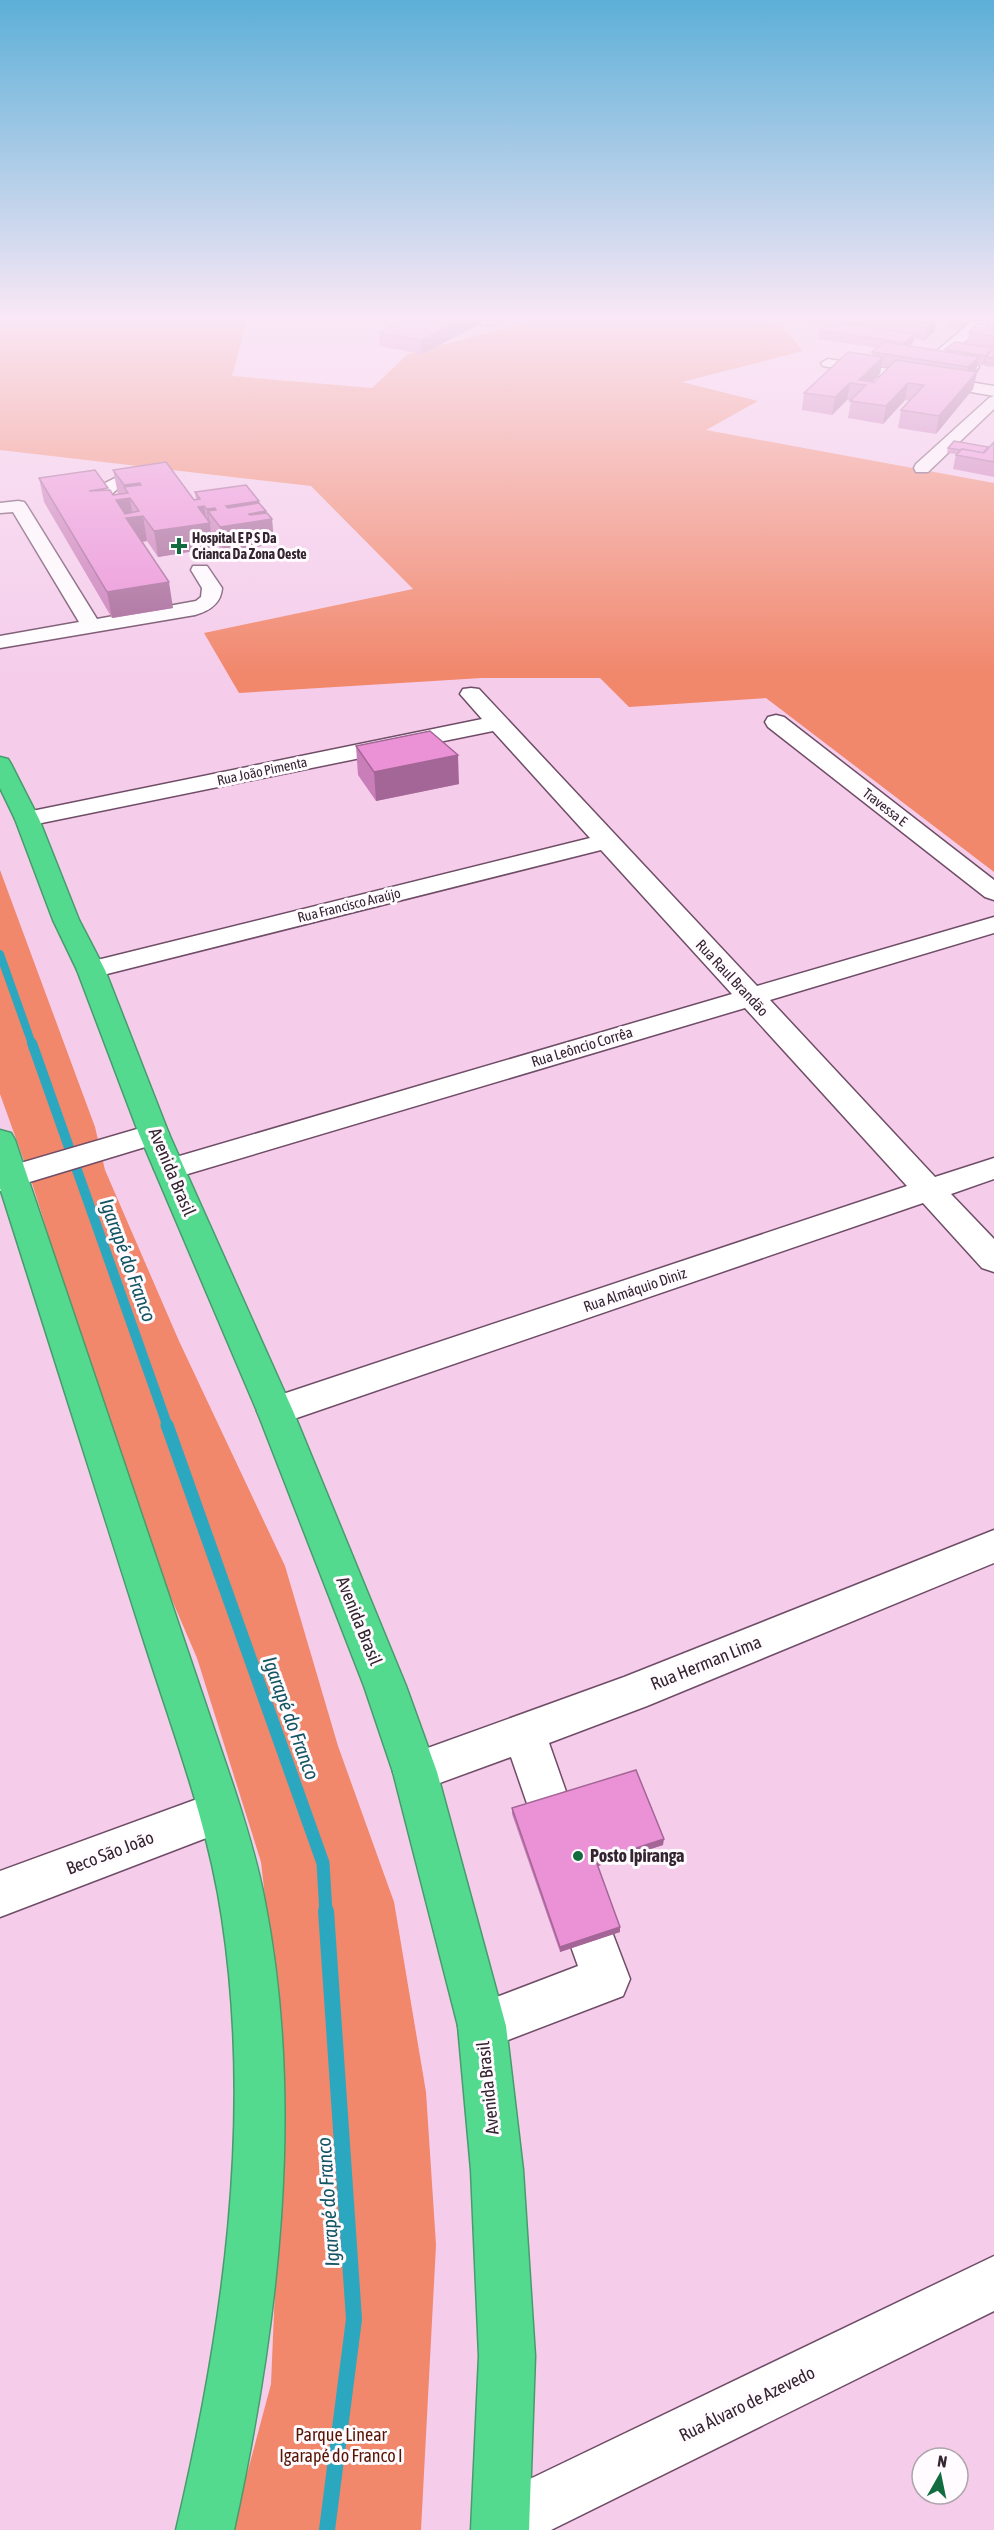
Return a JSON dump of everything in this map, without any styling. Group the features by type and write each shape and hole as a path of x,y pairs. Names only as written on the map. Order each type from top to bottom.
{"highway":[{"name":"Avenida Brasil","path":"0,764 27,819 66,920 91,970 139,1138 170,1169 275,1411 385,1686 415,1772 482,2026 497,2170 507,2356 500,2527"},
{"path":"11,1166 219,1812 242,1900 255,2001 260,2110 256,2232 241,2356 205,2530"}],"street":[{"path":"922,468 955,439"},
{"path":"91,626 9,507 107,489 115,483"},
{"path":"0,642 195,609 210,599 212,588 200,570"},
{"name":"Rua Raul Brandão","path":"471,694 994,1260"},
{"name":"Travessa E","path":"776,722 994,892"},
{"name":"Rua João Pimenta","path":"27,819 497,723"},
{"name":"Rua Francisco Araújo","path":"91,970 606,840"},
{"name":"Rua Leôncio Corrêa","path":"170,1169 994,925"},
{"path":"11,1166 139,1138"},
{"name":"Rua Almáquio Diniz","path":"275,1411 994,1168"},
{"name":"Rua Herman Lima","path":"415,1772 643,1689 994,1546"},
{"path":"524,1733 548,1803"},
{"name":"Beco São João","path":"0,1893 219,1812"},
{"path":"482,2026 606,1979 592,1941"},
{"name":"Rua Álvaro de Azevedo","path":"500,2527 994,2283"}],"green space":[{"path":"0,439 755,439 994,483 994,872 766,698 629,707 600,678 482,678 239,693 204,633 413,589 311,486 0,450"},
{"name":"Parque Linear Igarapé do Franco I","path":"0,870 95,1127 105,1170 179,1341 285,1566 338,1746 394,1902 426,2092 436,2245 421,2530 232,2530 271,2384 279,2194 278,2011 261,1862 197,1658 156,1563 80,1336 32,1183 0,1094"}],"building":[{"path":"954,441 988,447 983,453 948,448"},
{"path":"994,442 994,462 956,455 962,449 984,453"},
{"path":"166,462 194,500 200,499 195,492 246,485 259,501 226,506 228,508 259,503 266,511 249,514 267,513 272,519 220,527 208,511 216,510 215,508 207,509 204,506 198,507 210,523 154,531 143,516 126,518 169,582 107,592 39,478 95,470 108,488 89,491 110,490 113,495 128,493 124,487 141,485 140,483 124,485 113,470","holes":["130,498 139,511 125,514 116,500"]},
{"path":"430,731 458,755 374,772 356,746"},
{"name":"Posto Ipiranga","path":"636,1770 664,1839 596,1861 620,1927 560,1947 512,1808"}],"waterway":[{"name":"Igarapé do Franco","path":"0,954 32,1044"},
{"name":"Igarapé do Franco","path":"32,1043 168,1427"},
{"name":"Igarapé do Franco","path":"167,1425 323,1863 326,1913"},
{"name":"Igarapé do Franco","path":"326,1911 354,2319 327,2530"}],"place":[{"name":"Hospital E P S Da Crianca Da Zona Oeste","path":"179,546"},
{"name":"Posto Ipiranga","path":"578,1856"}]}
